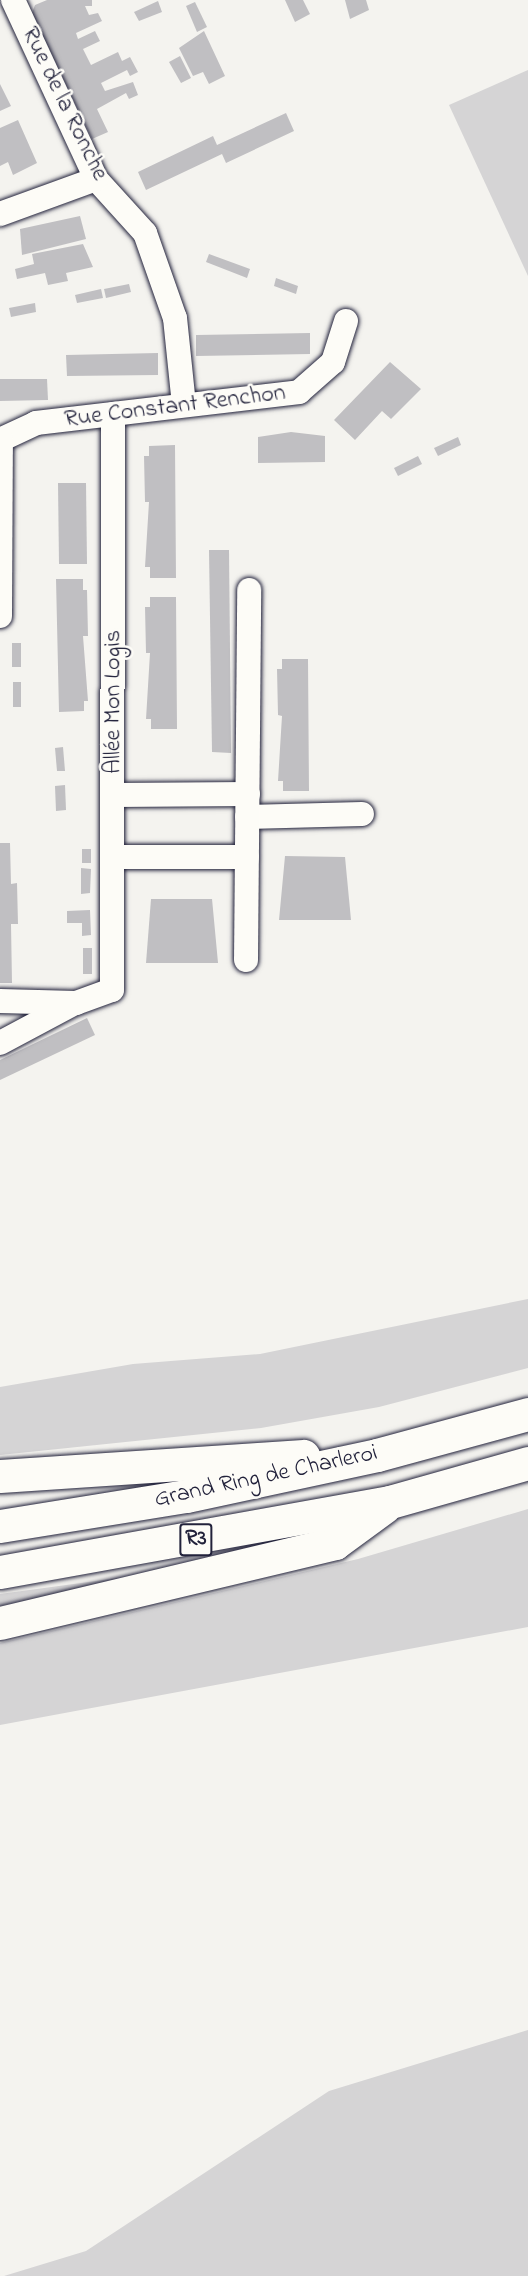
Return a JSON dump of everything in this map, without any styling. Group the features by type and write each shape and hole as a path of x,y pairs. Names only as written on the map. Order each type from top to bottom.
{"highway":[{"name":"Grand Ring de Charleroi","path":"0,1526 186,1496 377,1455 528,1414"},
{"path":"0,1476 243,1457 377,1455"},
{"name":"Grand Ring de Charleroi","path":"0,1572 390,1502 528,1463"},
{"path":"0,1623 335,1543 390,1502"}],"street":[{"name":"Rue de la Ronche","path":"13,0 96,179 145,233 175,318 184,405"},
{"path":"0,214 96,179"},
{"name":"Rue Constant Renchon","path":"0,616 1,440 36,423 298,392 333,362 346,321"},
{"name":"Allée Mon Logis","path":"76,1003 112,990 115,857 113,414"},
{"path":"246,960 249,590"},
{"path":"115,795 362,814"},
{"path":"115,857 247,857"},
{"path":"0,1001 76,1003"},
{"path":"0,1043 76,1003"}],"shaded area":[{"path":"528,70 528,276 449,105"},
{"path":"528,1299 528,1368 379,1407 261,1428 0,1455 0,1387 133,1364 260,1354"},
{"path":"528,1509 528,1627 0,1725 0,1643 358,1559"},
{"path":"118,1578 114,1582 0,1606 0,1594"},
{"path":"528,2030 528,2276 4,2276 86,2251 329,2091"}],"building":[{"path":"47,0 92,0 92,6 85,6 89,15 98,13 102,21 76,33 78,39 95,31 100,41 83,49 91,65 118,52 122,61 130,57 138,72 130,76 127,70 101,83 105,91 133,82 138,95 129,99 126,93 97,109 108,132 92,139 32,13 35,5"},
{"path":"285,0 303,0 310,14 295,22"},
{"path":"345,0 366,0 369,10 350,19"},
{"path":"158,1 162,12 139,21 134,12"},
{"path":"195,2 207,27 197,32 186,6"},
{"path":"204,31 225,76 209,84 203,72 193,76 179,48"},
{"path":"180,56 191,78 181,83 169,62"},
{"path":"0,84 11,106 0,111"},
{"path":"286,113 294,131 226,163 222,154 146,190 138,172 213,136 217,145"},
{"path":"18,120 37,163 13,175 8,162 0,166 0,128"},
{"path":"80,216 86,239 22,255 20,229"},
{"path":"83,244 93,267 66,273 68,281 48,285 45,273 17,279 15,269 34,264 32,254"},
{"path":"209,254 250,269 247,278 206,262"},
{"path":"276,278 298,286 296,294 274,286"},
{"path":"129,284 131,292 106,298 104,289"},
{"path":"101,289 103,298 77,303 75,295"},
{"path":"35,303 36,312 11,317 9,308"},
{"path":"310,333 310,354 196,356 196,335"},
{"path":"158,353 158,375 67,376 66,355"},
{"path":"390,362 421,389 391,419 382,411 355,440 334,420"},
{"path":"0,379 47,379 48,400 0,401"},
{"path":"291,432 325,436 325,462 258,463 258,437"},
{"path":"458,437 461,445 438,456 434,448"},
{"path":"175,445 176,578 150,578 150,567 145,567 149,502 145,502 144,456 149,456 149,446"},
{"path":"418,456 422,464 398,476 394,468"},
{"path":"58,483 86,483 87,564 59,564"},
{"path":"209,550 229,550 231,753 212,752"},
{"path":"56,579 83,579 83,590 87,590 88,636 83,636 88,701 84,701 84,711 59,712"},
{"path":"150,597 176,597 177,729 151,729 151,719 146,719 150,653 146,653 145,607 150,607"},
{"path":"12,643 21,643 21,667 12,667"},
{"path":"282,659 308,659 309,791 283,791 283,781 278,781 282,716 278,715 277,669 282,669"},
{"path":"13,682 21,682 21,707 13,707"},
{"path":"63,747 65,771 57,771 55,748"},
{"path":"65,785 66,810 56,811 55,786"},
{"path":"0,843 10,843 11,884 17,883 18,924 11,924 12,983 0,983"},
{"path":"82,849 91,849 91,863 82,863"},
{"path":"285,856 345,857 351,920 279,920"},
{"path":"81,868 91,869 90,893 81,894"},
{"path":"151,899 212,899 218,963 146,963"},
{"path":"90,910 91,935 82,936 82,923 67,923 67,911"},
{"path":"83,948 92,948 92,974 83,974"},
{"path":"87,1018 95,1035 0,1080 0,1060"}]}
